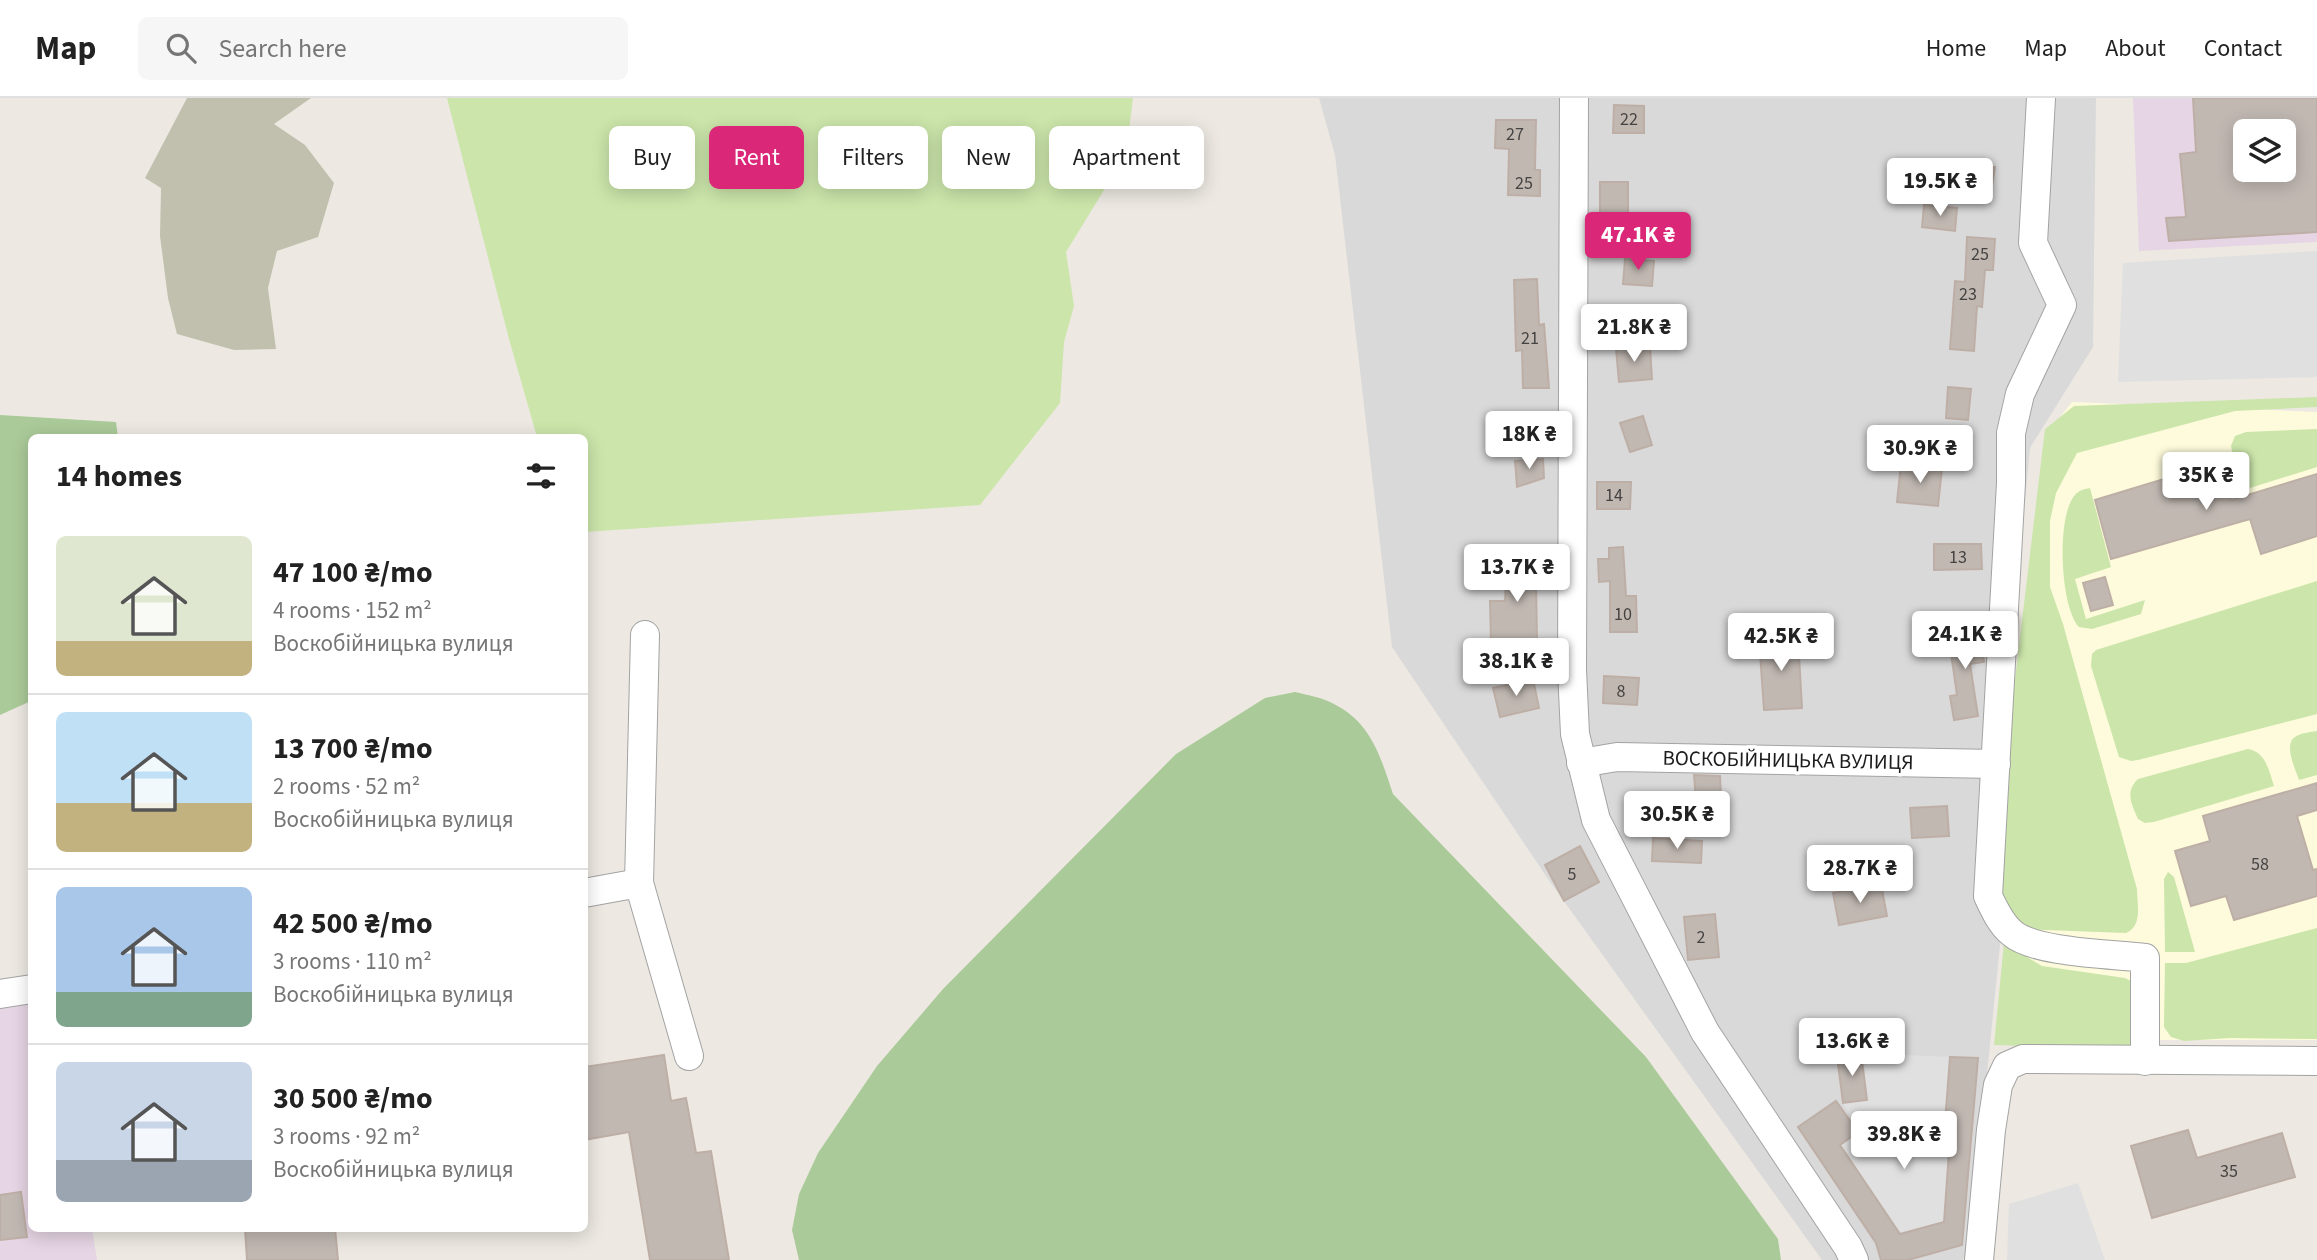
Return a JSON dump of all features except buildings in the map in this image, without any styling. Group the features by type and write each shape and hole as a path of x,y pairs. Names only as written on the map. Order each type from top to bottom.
{"street":[{"path":"1574,98 1574,734 1596,820 1705,1032 1854,1260"},
{"path":"2041,98 2033,243 2062,304 2020,394 2011,433 2011,484 1988,896 2012,933 2033,945 2145,958 2145,1061"},
{"path":"645,635 639,883 690,1056"},
{"name":"ВОСКОБІЙНИЦЬКА ВУЛИЦЯ","path":"1581,763 1617,757 1996,764"},
{"path":"588,892 639,883"},
{"path":"0,994 28,990"},
{"path":"1979,1260 1991,1130 1998,1085 2005,1068 2012,1062 2023,1059 2317,1060"}],"shaded area":[{"path":"187,98 311,98 274,124 305,145 334,183 318,237 277,251 268,288 276,349 234,350 177,334 168,298 160,236 161,188 145,178"},
{"path":"1319,98 2096,98 2093,347 2030,448 2002,743 2005,896 1971,1232 1963,1260 1822,1260 1548,879 1392,647 1335,155"},
{"path":"2133,98 2317,98 2317,242 2139,251"},
{"path":"2317,251 2317,377 2118,382 2123,263"},
{"path":"2072,402 2317,412 2317,1040 1999,1040 2049,431"},
{"path":"28,1004 28,1232 92,1232 97,1260 0,1260 0,1009"},
{"path":"1861,1053 1950,1057 1945,1123 1951,1134 1944,1222 1900,1234 1840,1145 1858,1132 1843,1103 1867,1100"},
{"path":"2078,1183 2105,1260 2007,1260 2009,1204"}],"green space":[{"path":"447,98 1133,98 1130,126 1049,126 1049,189 1105,189 1066,252 1074,306 1064,342 1060,403 980,505 588,532 588,434 536,434"},
{"path":"2317,397 2317,407 2235,411 2077,453 2056,493 2050,521 2050,587 2063,624 2137,889 2138,914 2135,925 2126,933 2017,929 2002,890 2007,746 2045,429 2074,406"},
{"path":"0,415 116,422 118,434 28,434 28,702 0,715"},
{"path":"2317,429 2317,467 2234,493 2226,465 2234,462 2231,446 2235,436 2246,432"},
{"path":"2090,488 2111,567 2075,579 2086,619 2145,600 2141,614 2092,629 2079,627 2073,616 2064,582 2063,561 2065,522 2069,506 2077,493"},
{"path":"2317,581 2317,714 2138,760 2119,757 2091,666 2092,654 2096,650"},
{"path":"1295,692 1328,701 1356,720 1378,753 1393,794 1646,1057 1778,1239 1781,1260 799,1260 792,1230 799,1194 818,1153 877,1066 943,989 1176,754 1265,698"},
{"path":"2317,731 2317,775 2299,780 2291,758 2290,746 2295,737"},
{"path":"2248,749 2263,758 2274,786 2154,822 2145,823 2138,819 2130,793 2138,779"},
{"path":"2168,872 2174,877 2195,952 2165,952 2164,879"},
{"path":"2317,928 2317,1039 2230,1038 2184,1041 2171,1037 2164,1027 2165,963 2186,963"},
{"path":"2004,943 2042,966 2125,978 2133,982 2130,1047 2123,1049 1994,1045"}]}
